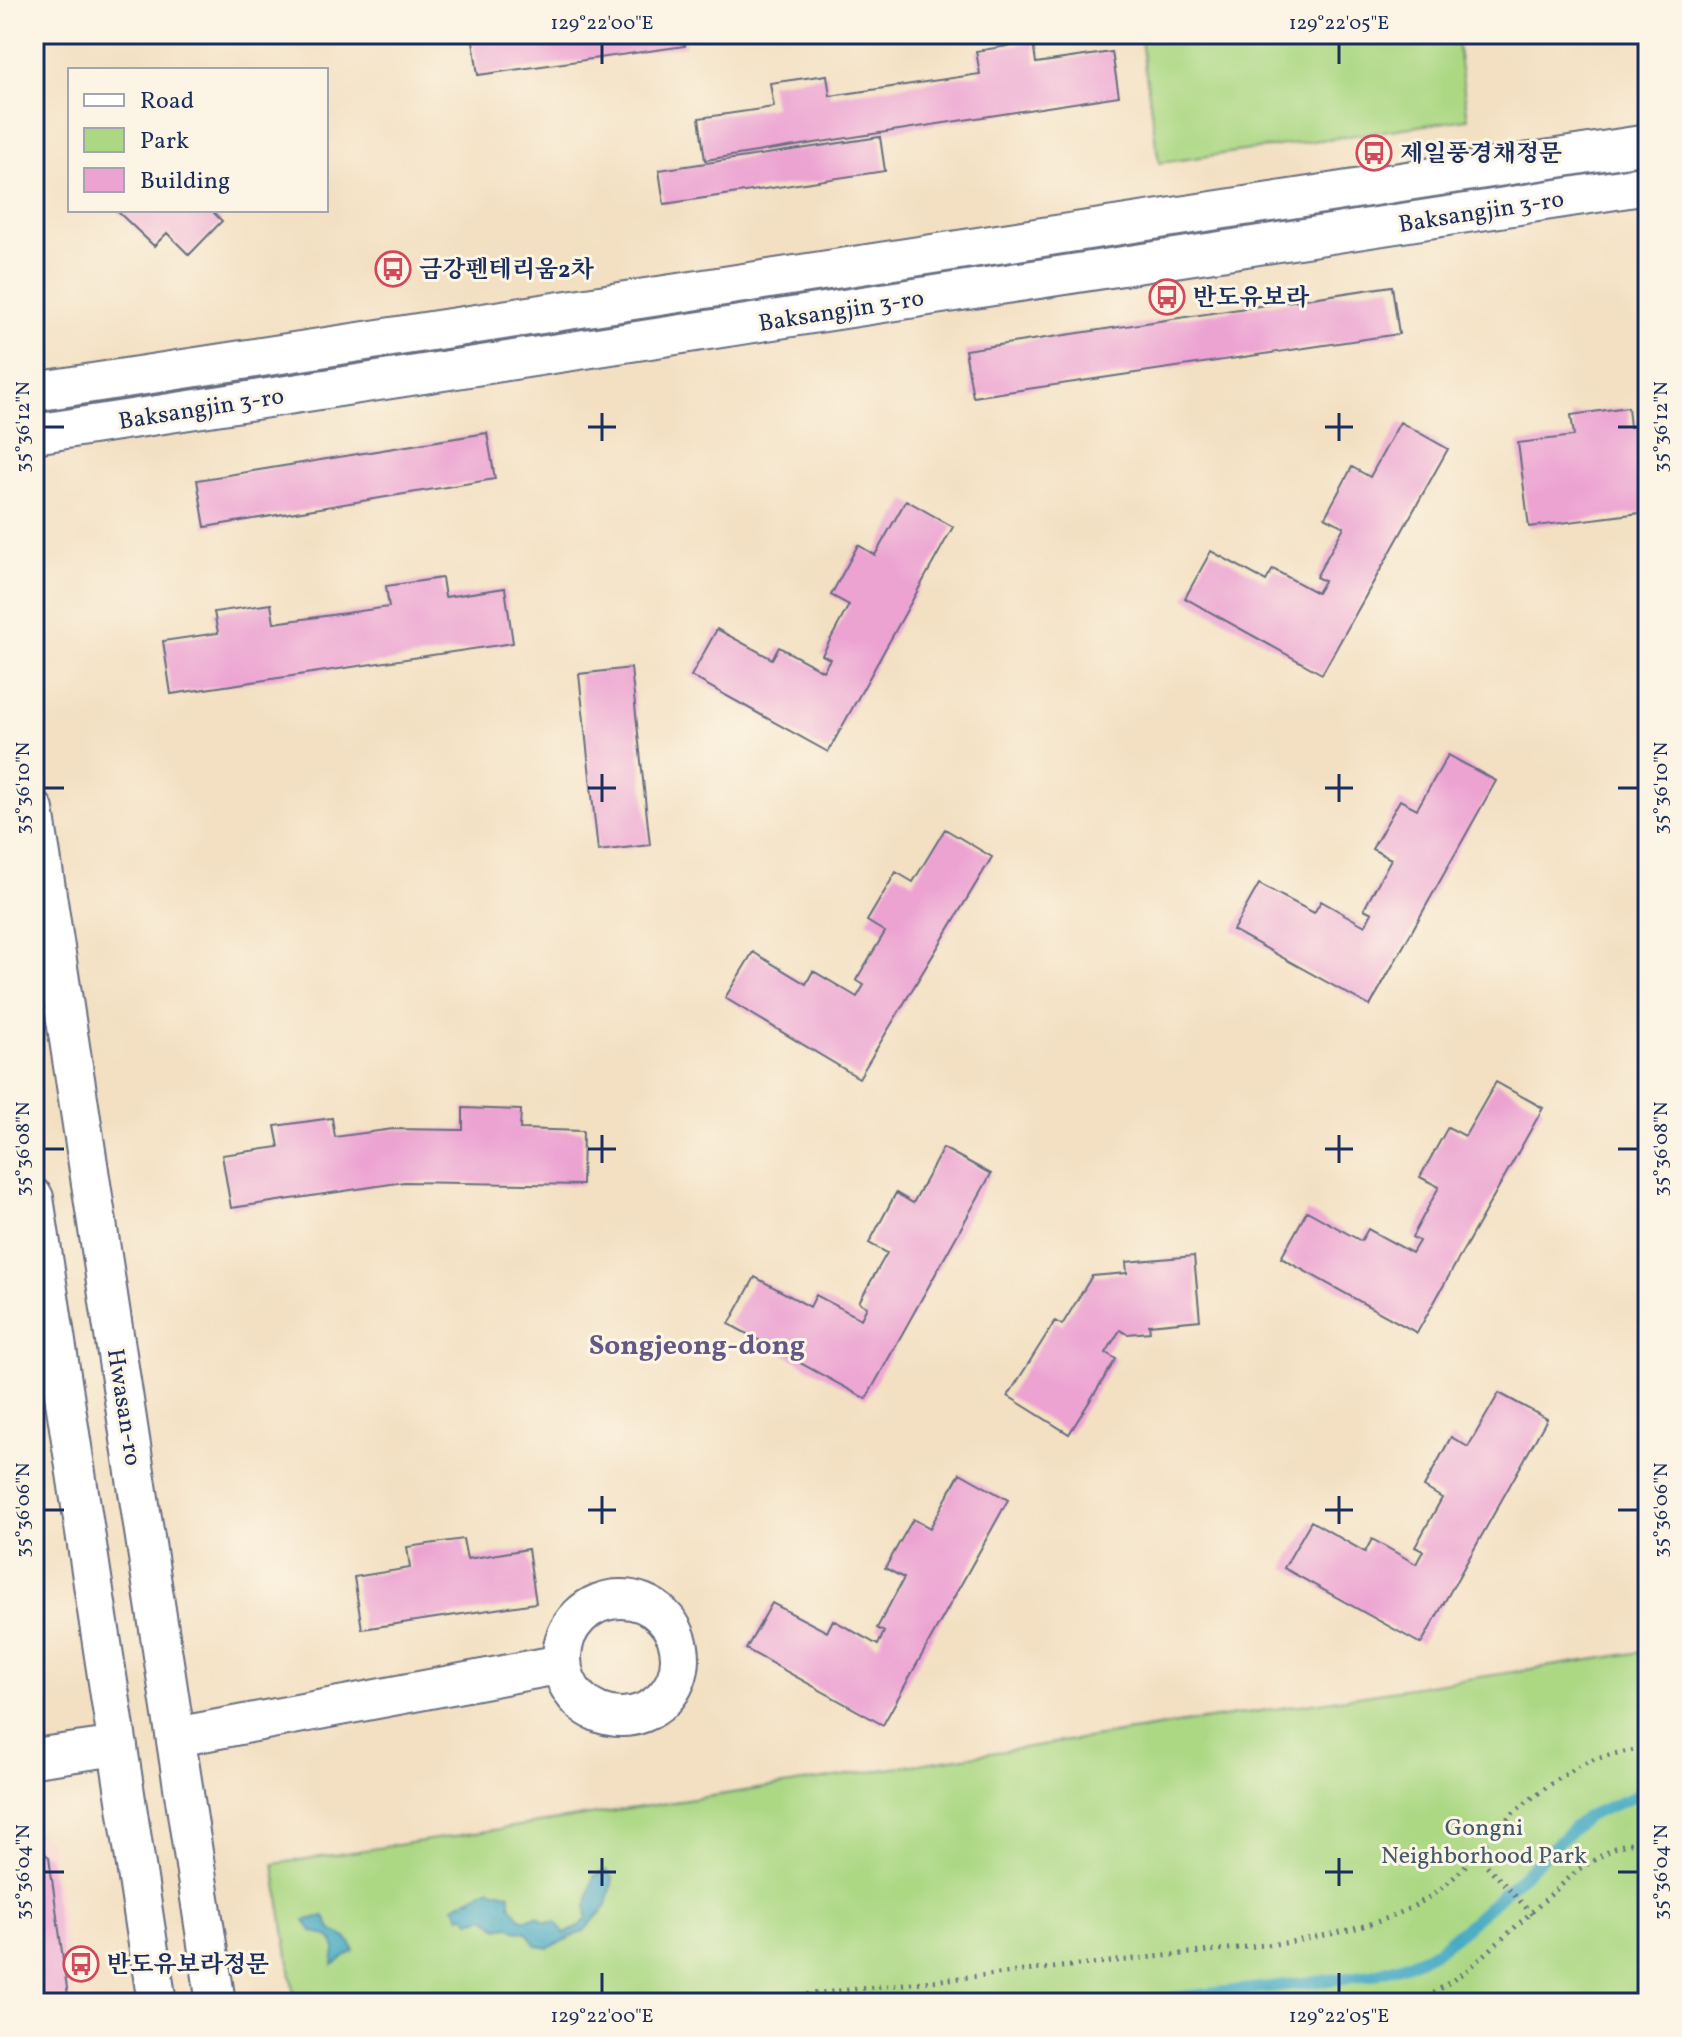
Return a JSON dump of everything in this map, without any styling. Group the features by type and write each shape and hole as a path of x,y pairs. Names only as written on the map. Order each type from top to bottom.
{"street":[{"name":"Baksangjin 3-ro","path":"34,392 1648,144"},
{"name":"Baksangjin 3-ro","path":"34,434 1648,185"},
{"name":"Hwasan-ro","path":"34,810 216,2003"},
{"path":"34,1198 157,2003"},
{"path":"629,1599 646,1604 669,1604 681,1662 677,1679 656,1706 640,1714 622,1717 605,1715 575,1696 566,1681 562,1664 563,1646 570,1629 580,1616 595,1605 629,1599"},
{"path":"176,1737 562,1664"},
{"path":"34,1758 118,1746"}],"path":[{"path":"727,2003 1284,1943 1349,1931 1403,1913 1443,1887 1513,1813 1553,1783 1588,1762 1648,1748"},
{"path":"1412,2003 1427,1998 1470,1968 1579,1869 1616,1847 1648,1838"},
{"path":"1476,1854 1532,1914"}],"shaded area":[{"path":"34,1829 50,1840 76,2003 34,2003"}],"green space":[{"path":"1140,34 1456,34 1468,119 1159,163"},
{"name":"Gongni Neighborhood Park","path":"1648,1651 1648,2003 295,2003 274,1864"}],"water":[{"path":"606,1870 613,1879 607,1906 584,1931 549,1948 536,1946 527,1932 509,1926 498,1928 486,1917 470,1921 465,1915 460,1917 454,1906 490,1888 510,1894 510,1904 521,1919 537,1916 545,1922 556,1922 565,1934 587,1918 586,1907 594,1876"},
{"path":"325,1916 332,1931 346,1938 354,1951 333,1965 333,1942 312,1931 305,1920"}],"building":[{"path":"472,34 684,34 685,46 478,75"},
{"path":"1033,42 1036,63 1112,52 1119,96 705,160 699,118 774,107 770,83 827,75 830,96 980,74 976,51"},
{"path":"880,137 885,171 664,204 659,170"},
{"path":"118,212 215,212 222,221 189,255 167,233 154,246"},
{"path":"1392,286 1399,334 973,397 965,350"},
{"path":"1628,407 1630,427 1648,424 1648,512 1529,527 1518,443 1574,436 1571,415"},
{"path":"1400,422 1448,449 1322,674 1185,598 1211,551 1266,581 1273,569 1317,593 1324,581 1316,577 1344,527 1325,517 1352,467 1370,477"},
{"path":"487,433 495,479 205,527 197,480"},
{"path":"906,500 953,527 828,752 691,676 717,629 772,659 779,647 823,671 830,659 822,655 849,605 831,595 858,545 875,555"},
{"path":"442,578 445,597 505,588 513,643 171,694 163,641 218,633 214,612 271,604 274,623 389,607 386,586"},
{"path":"631,668 650,845 598,851 579,674"},
{"path":"1448,755 1496,781 1370,1006 1233,930 1259,884 1314,913 1321,901 1365,926 1372,913 1364,909 1391,859 1372,849 1400,800 1417,809"},
{"path":"945,829 992,857 859,1078 725,998 753,952 806,984 813,971 857,997 864,985 856,980 885,932 867,921 896,872 913,882"},
{"path":"1496,1082 1543,1108 1417,1333 1281,1258 1307,1211 1361,1241 1368,1229 1412,1253 1419,1241 1412,1237 1439,1187 1420,1177 1448,1127 1465,1136"},
{"path":"463,1108 521,1110 520,1129 583,1131 582,1185 404,1182 231,1208 222,1155 279,1147 275,1126 332,1118 335,1137 393,1129 463,1130"},
{"path":"943,1148 991,1174 866,1399 729,1324 755,1277 810,1307 816,1295 861,1319 867,1307 859,1302 887,1253 869,1243 896,1193 913,1203"},
{"path":"1194,1256 1200,1320 1149,1325 1150,1332 1127,1334 1120,1330 1106,1353 1116,1359 1069,1434 1008,1396 1055,1321 1062,1325 1092,1276 1127,1273 1126,1262"},
{"path":"1499,1393 1547,1419 1421,1644 1284,1568 1311,1521 1365,1552 1372,1539 1416,1564 1423,1551 1415,1547 1442,1498 1424,1487 1451,1437 1468,1447"},
{"path":"960,1473 1008,1500 883,1725 746,1649 772,1603 827,1632 833,1620 878,1645 884,1632 877,1628 904,1578 885,1568 913,1519 930,1528"},
{"path":"463,1539 467,1559 528,1549 536,1603 362,1629 354,1577 410,1568 407,1547"},
{"path":"34,1846 49,1857 69,2003 34,2003"}],"waterway":[{"path":"1130,2003 1372,1975 1411,1963 1438,1950 1472,1922 1587,1816 1648,1794"}],"place":[{"name":"제일풍경채정문","path":"1374,153"},
{"name":"금강펜테리움2차","path":"393,269"},
{"name":"반도유보라","path":"1167,297"},
{"name":"반도유보라정문","path":"81,1964"}],"district":[{"name":"Songjeong-dong","path":"697,1344"}]}
